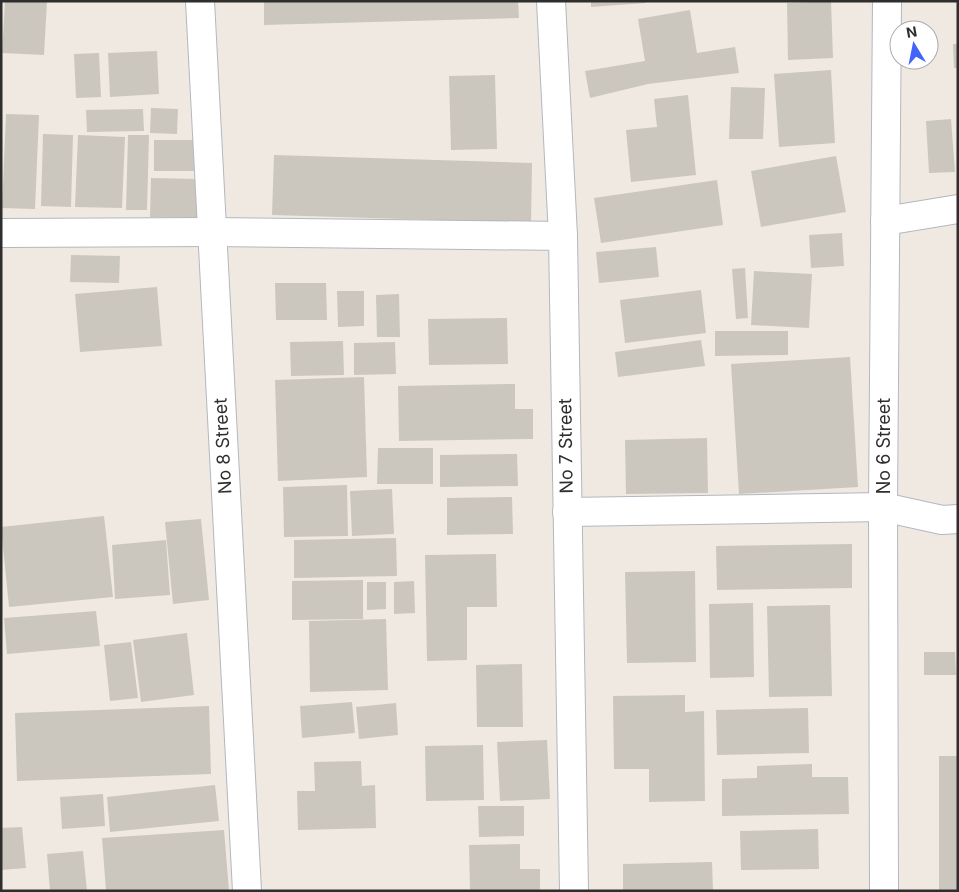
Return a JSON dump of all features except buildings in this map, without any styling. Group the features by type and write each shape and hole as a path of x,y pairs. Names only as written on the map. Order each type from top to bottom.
{"street":[{"name":"No 8 Street","path":"200,1 247,891"},
{"name":"No 7 Street","path":"551,1 563,236 574,891"},
{"name":"No 6 Street","path":"884,891 883,507 887,1"},
{"path":"885,221 958,209"},
{"path":"1,234 212,232 563,236"},
{"path":"567,512 883,507 942,520 958,519"}]}
